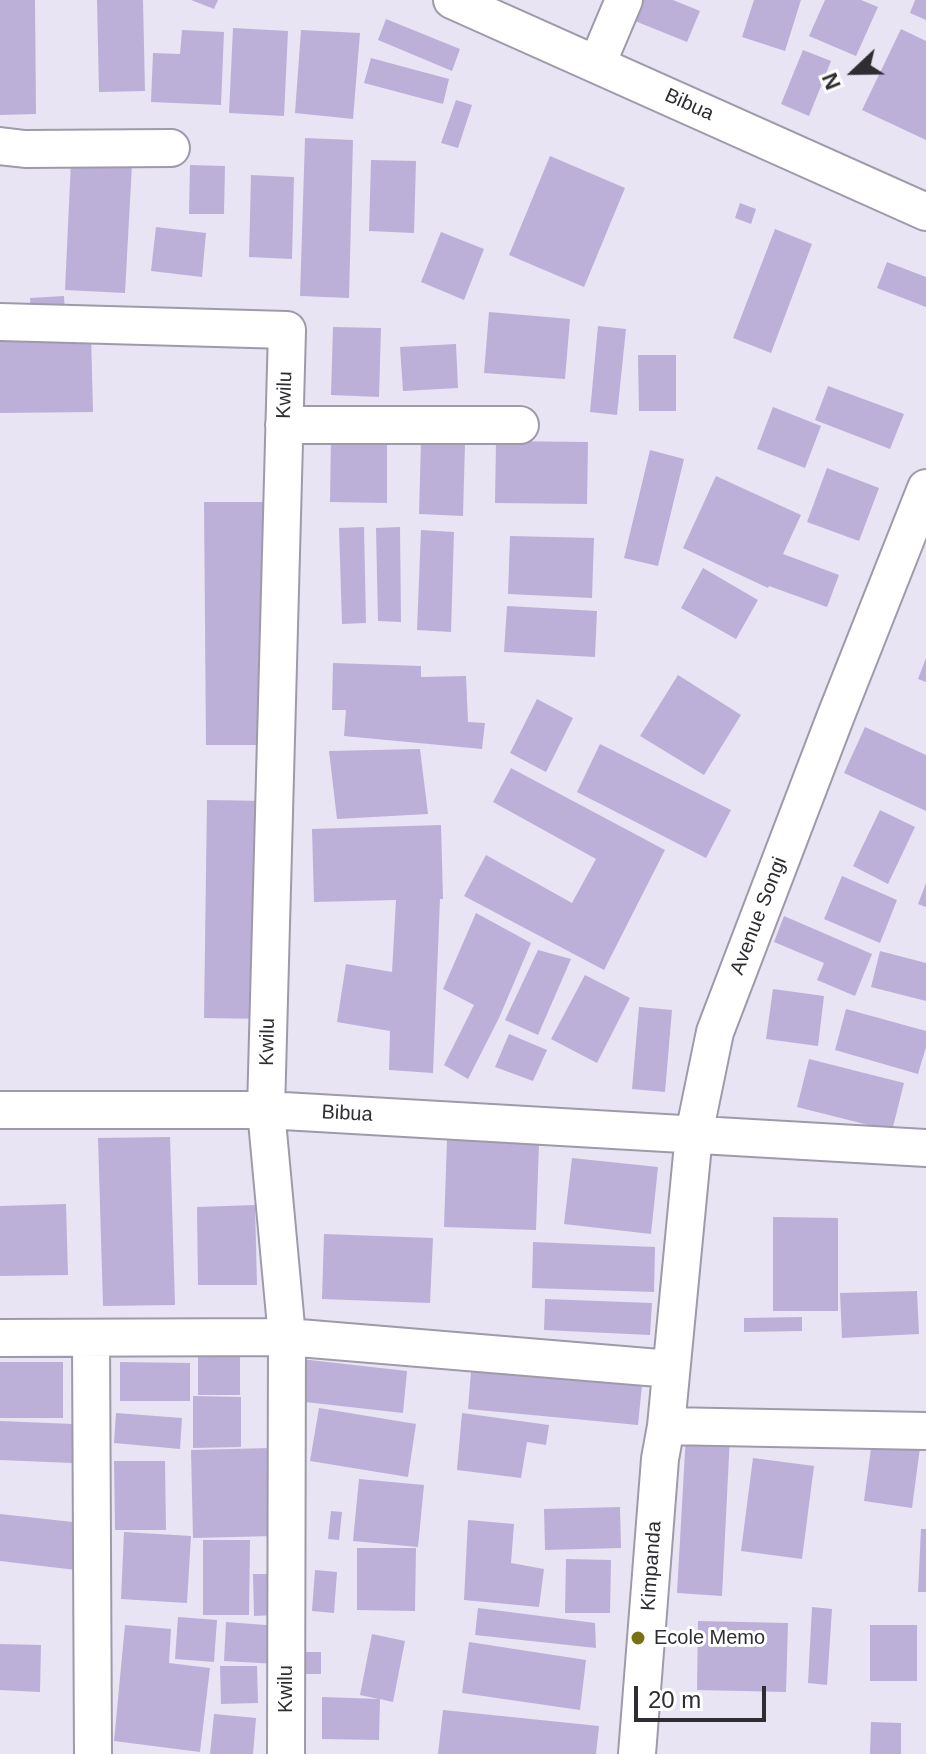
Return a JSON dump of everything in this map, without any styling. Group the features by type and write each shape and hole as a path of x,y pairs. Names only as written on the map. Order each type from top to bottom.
{"street":[{"name":"Bibua","path":"452,0 926,212"},
{"path":"597,64 624,0"},
{"path":"0,146 25,149 171,148"},
{"name":"Kwilu","path":"0,322 287,330 266,1110 287,1337 286,1754"},
{"path":"284,425 520,425"},
{"name":"Avenue Songi","path":"694,1134 715,1032 926,488"},
{"name":"Bibua","path":"0,1110 266,1110 694,1134"},
{"path":"694,1134 926,1148"},
{"name":"Kimpanda","path":"637,1754 660,1459 666,1426 694,1134"},
{"path":"0,1338 287,1337 671,1369"},
{"path":"91,1339 93,1754"},
{"path":"666,1426 926,1431"}],"building":[{"path":"0,0 35,0 36,114 0,115"},
{"path":"97,0 143,0 145,91 99,92"},
{"path":"191,0 218,0 214,9"},
{"path":"637,0 673,0 700,11 687,42 630,19"},
{"path":"754,0 801,0 785,51 742,37"},
{"path":"825,0 861,0 878,7 856,56 809,36"},
{"path":"915,0 926,0 926,20 910,13"},
{"path":"386,19 460,49 452,71 378,40"},
{"path":"233,28 288,31 284,116 229,113"},
{"path":"901,29 926,41 926,140 862,110"},
{"path":"182,30 224,32 221,105 151,102 153,53 180,54"},
{"path":"301,30 360,33 353,119 295,113"},
{"path":"803,50 831,61 809,116 781,104"},
{"path":"371,58 449,79 443,104 364,83"},
{"path":"456,100 472,105 458,148 441,143"},
{"path":"305,138 353,140 349,298 300,296"},
{"path":"550,156 625,188 584,287 509,255"},
{"path":"371,160 416,161 414,233 369,231"},
{"path":"71,161 132,164 125,293 65,290"},
{"path":"190,165 225,166 224,214 189,214"},
{"path":"251,175 294,177 292,259 249,257"},
{"path":"740,203 756,209 751,224 735,218"},
{"path":"156,227 206,233 202,277 151,271"},
{"path":"775,229 812,244 771,353 733,338"},
{"path":"441,232 484,249 464,300 421,282"},
{"path":"887,262 926,277 926,307 877,288"},
{"path":"64,296 65,313 31,314 30,298"},
{"path":"489,312 570,319 565,379 484,373"},
{"path":"598,326 626,329 617,415 590,412"},
{"path":"333,327 381,328 379,397 331,395"},
{"path":"0,333 91,333 93,412 0,413"},
{"path":"456,344 458,388 403,391 400,347"},
{"path":"638,355 676,355 676,411 639,411"},
{"path":"828,386 904,414 890,449 815,420"},
{"path":"773,407 821,426 805,468 757,449"},
{"path":"331,434 387,435 387,503 330,502"},
{"path":"421,441 465,443 463,516 419,514"},
{"path":"496,441 588,442 587,504 495,503"},
{"path":"650,450 684,459 658,566 624,558"},
{"path":"827,468 879,488 859,541 807,522"},
{"path":"716,476 801,515 783,554 839,575 827,607 768,588 683,548"},
{"path":"204,502 265,502 267,745 206,745"},
{"path":"364,527 366,623 342,624 339,528"},
{"path":"400,527 401,622 378,621 376,528"},
{"path":"421,530 454,532 451,632 417,630"},
{"path":"510,536 594,538 592,598 508,594"},
{"path":"703,568 758,600 736,639 681,608"},
{"path":"507,606 597,611 595,657 504,652"},
{"path":"926,658 926,682 918,679"},
{"path":"333,663 421,666 421,677 466,676 468,722 485,723 482,749 344,736 346,710 332,710"},
{"path":"678,675 741,715 704,775 640,736"},
{"path":"537,699 573,718 546,772 510,753"},
{"path":"865,727 926,755 926,811 844,773"},
{"path":"600,744 731,810 706,858 577,792"},
{"path":"420,749 428,814 337,819 329,751"},
{"path":"511,768 665,850 604,970 464,896 486,855 572,903 596,859 493,802"},
{"path":"207,800 269,801 266,1019 204,1018"},
{"path":"880,810 915,827 888,884 853,866"},
{"path":"441,825 443,899 440,899 433,1073 389,1070 390,1031 337,1022 346,964 392,972 396,900 314,902 312,829"},
{"path":"842,876 897,900 880,943 824,919"},
{"path":"926,883 926,907 918,904"},
{"path":"476,913 531,943 499,1018 468,1079 444,1065 474,1005 443,989"},
{"path":"784,916 872,954 855,996 817,980 824,963 774,942"},
{"path":"538,950 571,959 538,1035 505,1020"},
{"path":"880,951 926,963 926,1001 871,987"},
{"path":"585,975 630,998 597,1063 551,1039"},
{"path":"773,989 824,996 818,1046 766,1039"},
{"path":"639,1007 672,1010 665,1092 632,1089"},
{"path":"846,1009 926,1031 926,1047 918,1074 835,1050"},
{"path":"509,1034 547,1050 533,1081 495,1067"},
{"path":"809,1059 904,1083 892,1131 797,1107"},
{"path":"170,1137 175,1305 103,1306 98,1138"},
{"path":"447,1140 539,1143 536,1230 444,1227"},
{"path":"572,1158 658,1167 651,1234 564,1224"},
{"path":"66,1204 68,1275 0,1276 0,1206"},
{"path":"255,1205 257,1285 198,1285 197,1207"},
{"path":"773,1217 838,1218 838,1311 773,1311"},
{"path":"324,1234 433,1238 430,1303 322,1299"},
{"path":"533,1242 655,1247 654,1292 532,1288"},
{"path":"917,1291 919,1334 842,1338 840,1293"},
{"path":"545,1299 652,1303 650,1335 544,1330"},
{"path":"802,1317 802,1331 744,1332 744,1318"},
{"path":"240,1350 240,1395 198,1395 198,1351"},
{"path":"301,1359 407,1371 403,1413 296,1401"},
{"path":"472,1359 643,1375 638,1425 468,1409"},
{"path":"0,1362 63,1362 63,1418 0,1418"},
{"path":"120,1362 190,1363 190,1401 120,1401"},
{"path":"193,1396 241,1397 241,1447 193,1448"},
{"path":"319,1408 416,1424 408,1477 310,1461"},
{"path":"116,1413 182,1418 180,1449 114,1443"},
{"path":"462,1413 549,1425 546,1445 527,1442 521,1478 457,1470"},
{"path":"0,1421 73,1424 72,1463 0,1460"},
{"path":"874,1426 922,1432 912,1508 864,1501"},
{"path":"686,1434 730,1436 722,1596 677,1593"},
{"path":"271,1448 274,1536 193,1538 191,1450"},
{"path":"753,1458 814,1466 802,1559 741,1551"},
{"path":"114,1461 165,1461 166,1530 115,1530"},
{"path":"359,1479 424,1485 418,1547 353,1541"},
{"path":"620,1507 621,1548 545,1550 544,1509"},
{"path":"331,1511 342,1512 339,1540 328,1539"},
{"path":"0,1514 82,1523 76,1570 0,1561"},
{"path":"468,1520 514,1524 511,1563 544,1569 539,1607 464,1600"},
{"path":"921,1529 926,1529 926,1592 918,1592"},
{"path":"124,1532 191,1536 187,1603 121,1599"},
{"path":"203,1540 250,1540 249,1615 203,1615"},
{"path":"357,1548 416,1548 415,1611 357,1610"},
{"path":"566,1559 611,1560 610,1613 565,1613"},
{"path":"315,1570 337,1572 334,1613 312,1611"},
{"path":"253,1574 276,1574 276,1615 254,1616"},
{"path":"812,1607 832,1609 827,1685 808,1683"},
{"path":"478,1608 595,1623 596,1648 475,1635"},
{"path":"178,1617 217,1620 214,1662 175,1659"},
{"path":"698,1621 788,1623 786,1692 697,1690"},
{"path":"226,1622 279,1626 277,1664 224,1661"},
{"path":"125,1625 171,1629 169,1663 210,1668 200,1752 114,1741"},
{"path":"870,1625 917,1625 917,1681 870,1681"},
{"path":"372,1634 405,1641 393,1702 380,1699 379,1740 322,1739 322,1697 379,1699 360,1695"},
{"path":"469,1642 586,1660 580,1710 462,1693"},
{"path":"0,1644 41,1645 40,1692 0,1690"},
{"path":"300,1652 321,1652 321,1674 300,1674"},
{"path":"220,1666 257,1666 258,1703 221,1704"},
{"path":"443,1710 599,1726 596,1754 438,1754"},
{"path":"214,1714 256,1718 253,1754 210,1754"},
{"path":"871,1722 901,1723 901,1754 870,1754"}],"place":[{"name":"Ecole Memo","path":"638,1638"}]}
